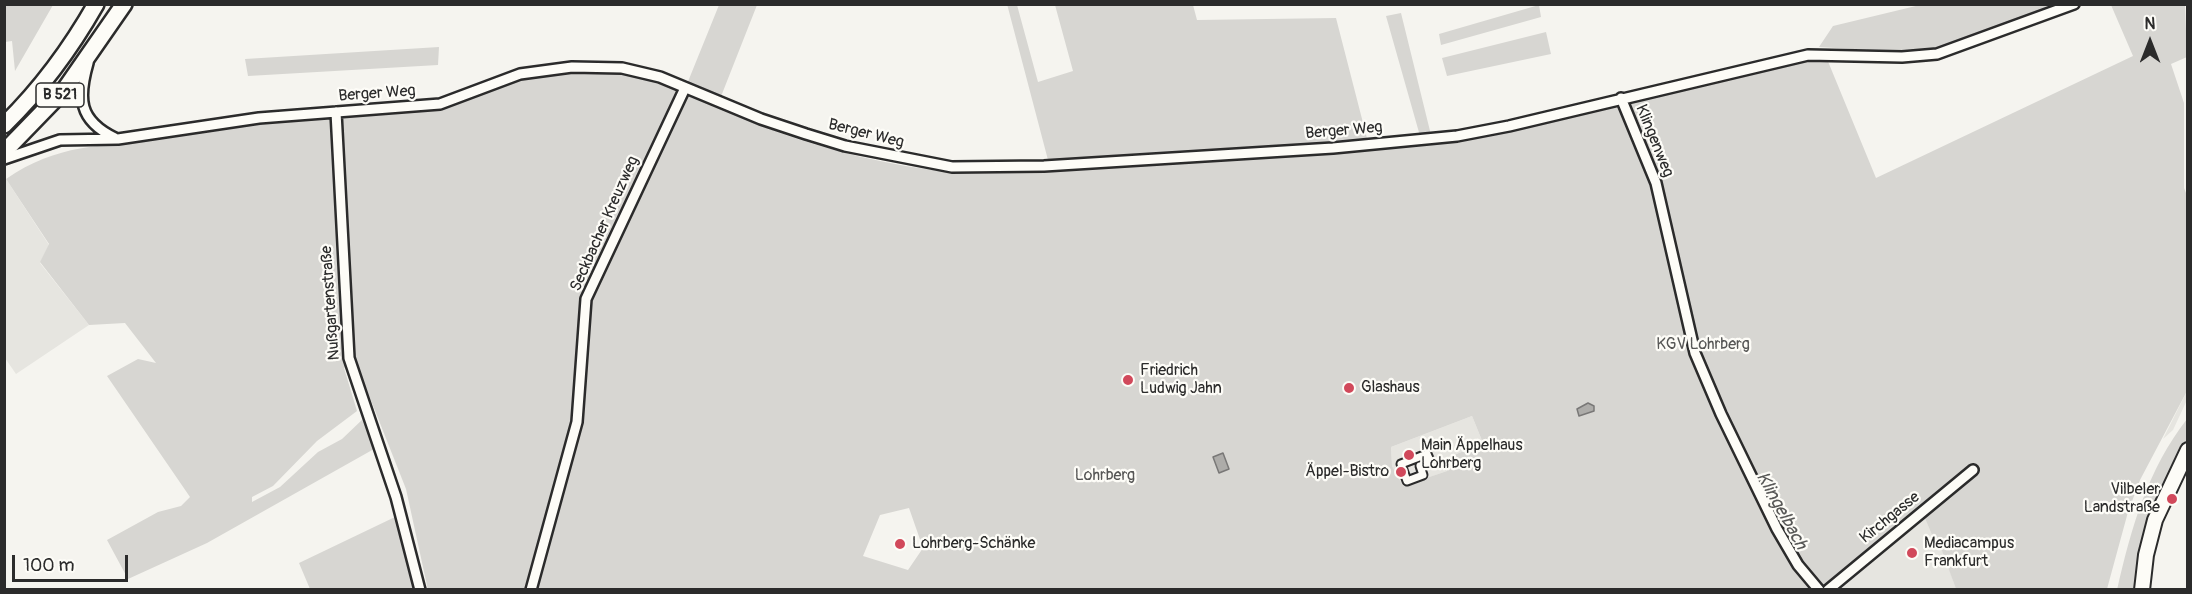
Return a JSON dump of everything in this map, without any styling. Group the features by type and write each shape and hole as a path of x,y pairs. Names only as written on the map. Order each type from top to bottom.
{"main road":[{"name":"B 521","path":"4,125 46,80 76,39 96,4"},
{"name":"B 521","path":"4,152 42,114 90,56 124,4"},
{"path":"2142,590 2146,555 2155,520 2187,450"}],"street":[{"name":"Klingenweg","path":"1819,590 1798,565 1777,529 1702,372 1688,328 1656,183 1621,98 1808,55 1902,57 1937,54 2074,4"},
{"path":"90,56 82,87 82,102 94,125 118,139"},
{"name":"Berger Weg","path":"4,159 60,140 118,139 259,118 440,104 520,74 572,67 622,68 660,78 761,119 845,146 952,167 977,168 1201,157 1457,136 1621,98"},
{"name":"Seckbacher Kreuzweg","path":"531,590 577,422 586,299 685,88"},
{"name":"Nußgartenstraße","path":"336,112 349,358 396,497 420,590"},
{"path":"1427,454 1431,463 1420,466 1424,475 1407,481 1401,464 1427,454"},
{"name":"Kirchgasse","path":"1828,590 1972,470"}],"shaded area":[{"path":"6,179 49,245 40,263 89,325 16,374 5,358"},
{"path":"2187,391 2187,400 2173,430 2163,439"},
{"path":"1588,403 1594,406 1594,411 1579,416 1577,409"},
{"path":"1472,416 1483,443 1442,460 1447,471 1402,487 1392,466 1391,447"},
{"path":"1223,453 1229,469 1219,473 1213,457"},
{"name":"Mediacampus Frankfurt","path":"1924,516 1938,548 1941,547 1956,589 1834,590"}],"green space":[{"name":"KGV Lohrberg","path":"1007,4 1017,5 1038,82 1073,71 1055,5 1193,5 1197,20 1336,18 1370,150 1457,141 1614,107 1807,58 1827,59 1876,178 2133,56 2111,5 2185,5 2187,57 2171,64 2184,103 2184,188 2188,198 2187,391 2140,480 2128,512 2107,589 1956,589 1941,548 1938,549 1924,516 1917,512 1822,589 428,590 406,489 355,360 344,368 357,411 317,441 273,486 252,497 252,502 280,487 318,452 342,439 364,418 374,449 207,543 128,579 107,540 158,512 181,506 190,497 107,376 138,359 156,363 125,323 89,325 40,262 49,244 6,179 44,159 80,148 161,139 257,123 437,109 524,79 548,74 586,71 610,72 660,83 791,137 881,161 963,173 1059,170 1057,160 1048,160","holes":["1472,416 1483,443 1442,460 1447,471 1403,486 1392,466 1391,447","909,508 923,548 908,570 863,556 880,515"]},
{"path":"4,5 53,5 15,71 12,41 5,42"},
{"path":"719,5 757,5 720,99 687,84"},
{"path":"1539,5 1541,17 1441,45 1439,34"},
{"path":"1920,5 2059,5 1936,48 1902,52 1819,47 1833,26"},
{"path":"1401,13 1431,135 1420,136 1386,16"},
{"path":"1546,32 1551,54 1447,76 1442,58"},
{"path":"439,47 438,65 248,76 245,59"},
{"path":"2187,419 2187,439 2138,589 2117,590 2128,544 2151,479 2173,438"},
{"path":"395,517 414,589 310,589 299,563"}],"waterway":[{"name":"Klingelbach","path":"1733,450 1742,468"},
{"name":"Klingelbach","path":"1744,472 1752,489"}],"place":[{"name":"Friedrich Ludwig Jahn","path":"1128,380"},
{"name":"Glashaus","path":"1349,388"},
{"name":"Main Äppelhaus Lohrberg","path":"1409,455"},
{"name":"Äppel-Bistro","path":"1401,472"},
{"name":"Vilbeler Landstraße","path":"2172,499"},
{"name":"Lohrberg-Schänke","path":"900,544"},
{"name":"Mediacampus Frankfurt","path":"1912,553"}],"park label":[{"name":"Lohrberg","path":"1105,476"}]}
